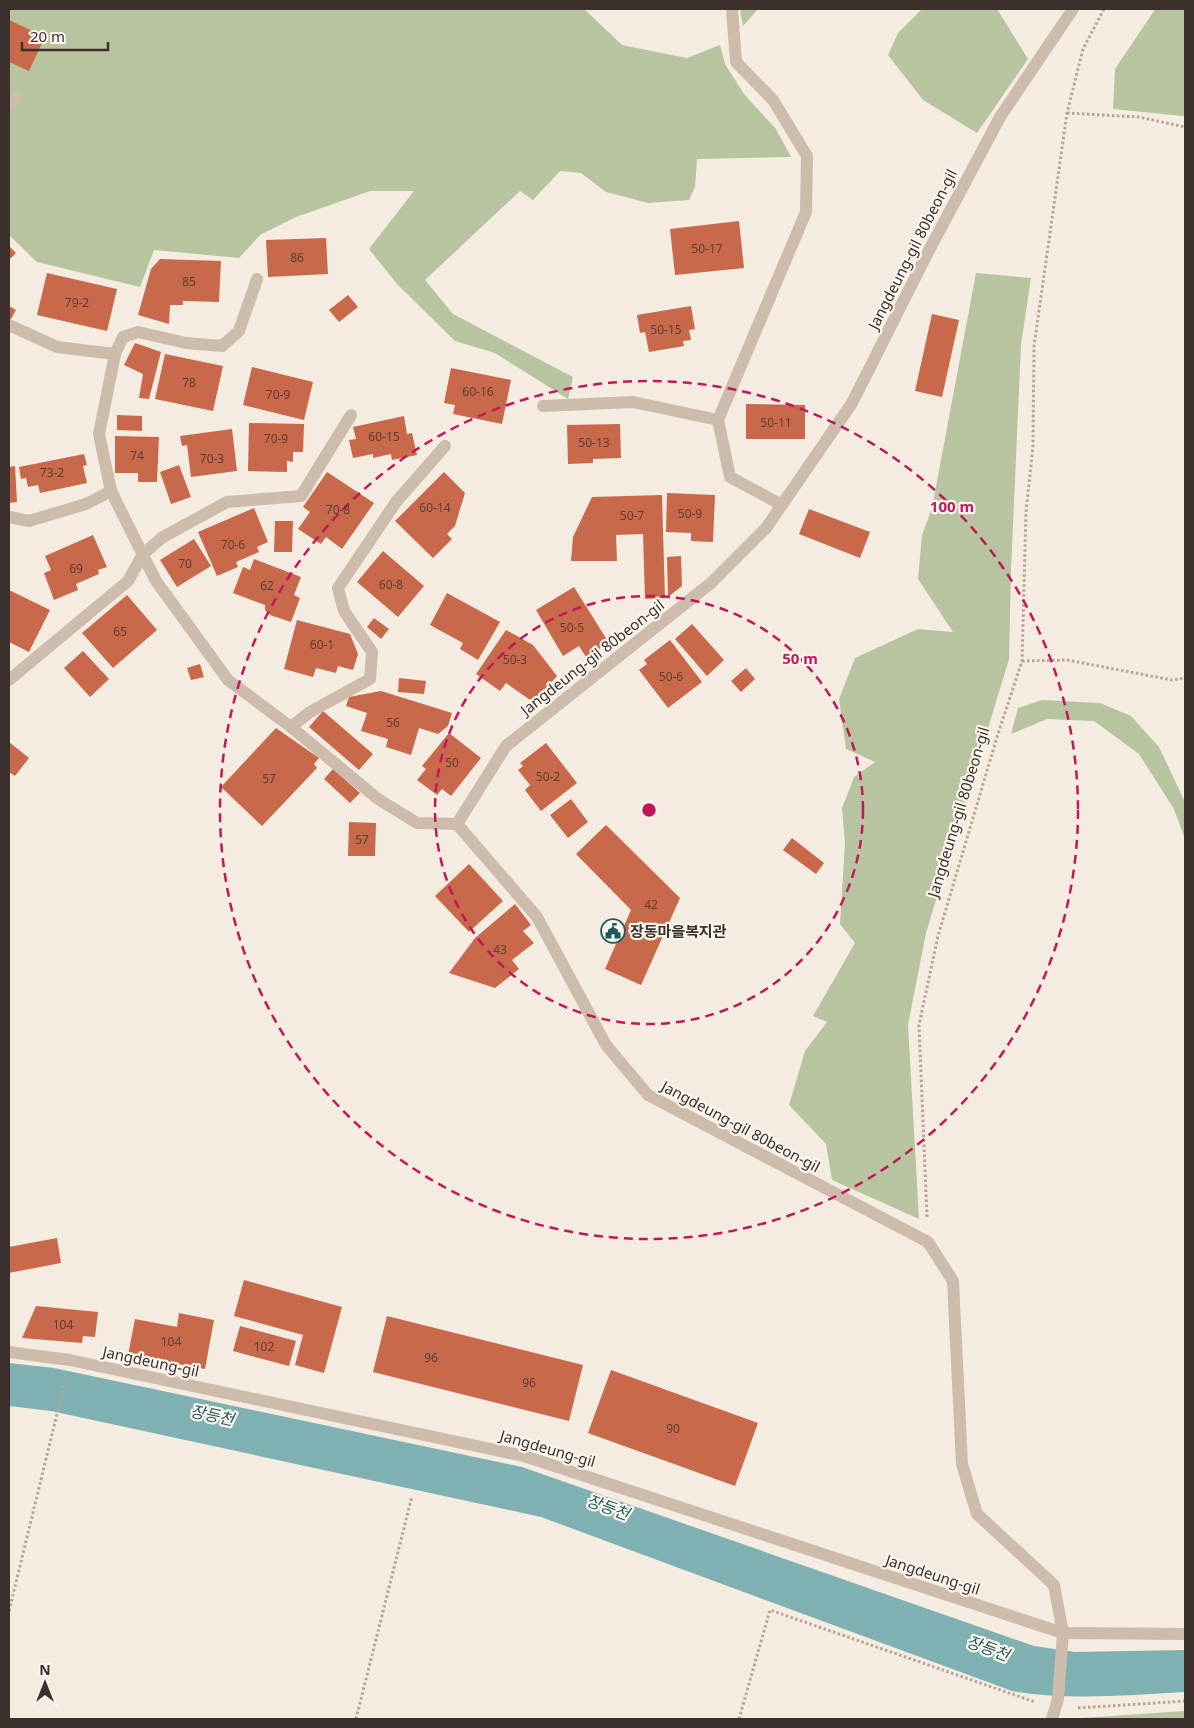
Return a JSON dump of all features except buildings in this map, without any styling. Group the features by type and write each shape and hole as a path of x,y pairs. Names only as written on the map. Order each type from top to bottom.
{"street":[{"path":"732,9 736,62 773,100 807,156 806,212 718,420 730,477 782,505"},
{"name":"Jangdeung-gil 80beon-gil","path":"928,1242 648,1095 606,1045 537,917 457,824 506,746 711,583 766,528 852,403 926,256 1000,117 1073,9"},
{"path":"257,279 239,331 222,346 186,343 138,332 123,336 115,354 99,434 111,491 156,581 228,680 291,727 378,799 417,822 457,824"},
{"path":"9,325 57,348 115,354"},
{"path":"543,406 633,402 718,420"},
{"path":"9,680 128,581 143,554 163,537 227,502 301,496 352,414"},
{"path":"291,727 310,712 370,679 372,652 344,611 338,588 396,502 445,446"},
{"path":"9,517 30,521 86,504 111,491"},
{"path":"928,1242 953,1282 962,1464 977,1514 1054,1585 1062,1639 1055,1709"},
{"name":"Jangdeung-gil","path":"9,1352 70,1360 524,1456 1062,1639 1185,1634"}],"path":[{"name":"Jangdeung-gil 80beon-gil","path":"928,1242 919,1025 938,936 997,737 1022,661 1026,512 1033,446 1034,346 1067,114 1083,49 1104,9"},
{"path":"1067,114 1139,117 1185,127"},
{"path":"1022,661 1067,660 1172,680 1185,678"},
{"path":"9,1611 66,1379"},
{"path":"356,1719 412,1496"},
{"path":"739,1719 770,1610 1055,1709 1185,1701"}],"green space":[{"path":"9,9 584,9 622,45 687,58 720,45 725,64 744,94 776,129 791,157 697,159 695,187 689,200 648,203 606,192 581,173 560,171 533,200 520,191 425,280 453,314 573,377 568,399 495,353 455,341 397,284 369,249 414,191 370,191 296,217 260,235 239,258 154,250 140,287 37,262 9,235"},
{"path":"740,9 758,9 743,26"},
{"path":"922,9 997,9 1028,59 977,133 923,100 888,55 898,33"},
{"path":"1153,9 1185,9 1185,115 1182,116 1113,109 1115,69 1154,11"},
{"path":"976,273 1031,278 1021,345 1009,659 926,933 908,1025 919,1219 832,1180 826,1144 789,1105 805,1051 827,1022 813,1016 855,943 840,924 845,843 842,808 854,777 875,762 846,749 839,699 855,658 918,629 953,632 918,579 922,535 932,508"},
{"path":"1042,700 1100,703 1131,716 1159,747 1185,802 1185,839 1174,809 1139,754 1094,721 1047,719 1011,734 1018,708"},
{"path":"1185,1711 1185,1719 1067,1719"}],"water":[{"name":"장등천","path":"9,1363 54,1368 522,1467 1034,1646 1075,1652 1185,1650 1185,1692 1076,1697 1012,1691 541,1517 51,1411 9,1406"}],"place":[{"name":"장동마을복지관","path":"613,931"}]}
